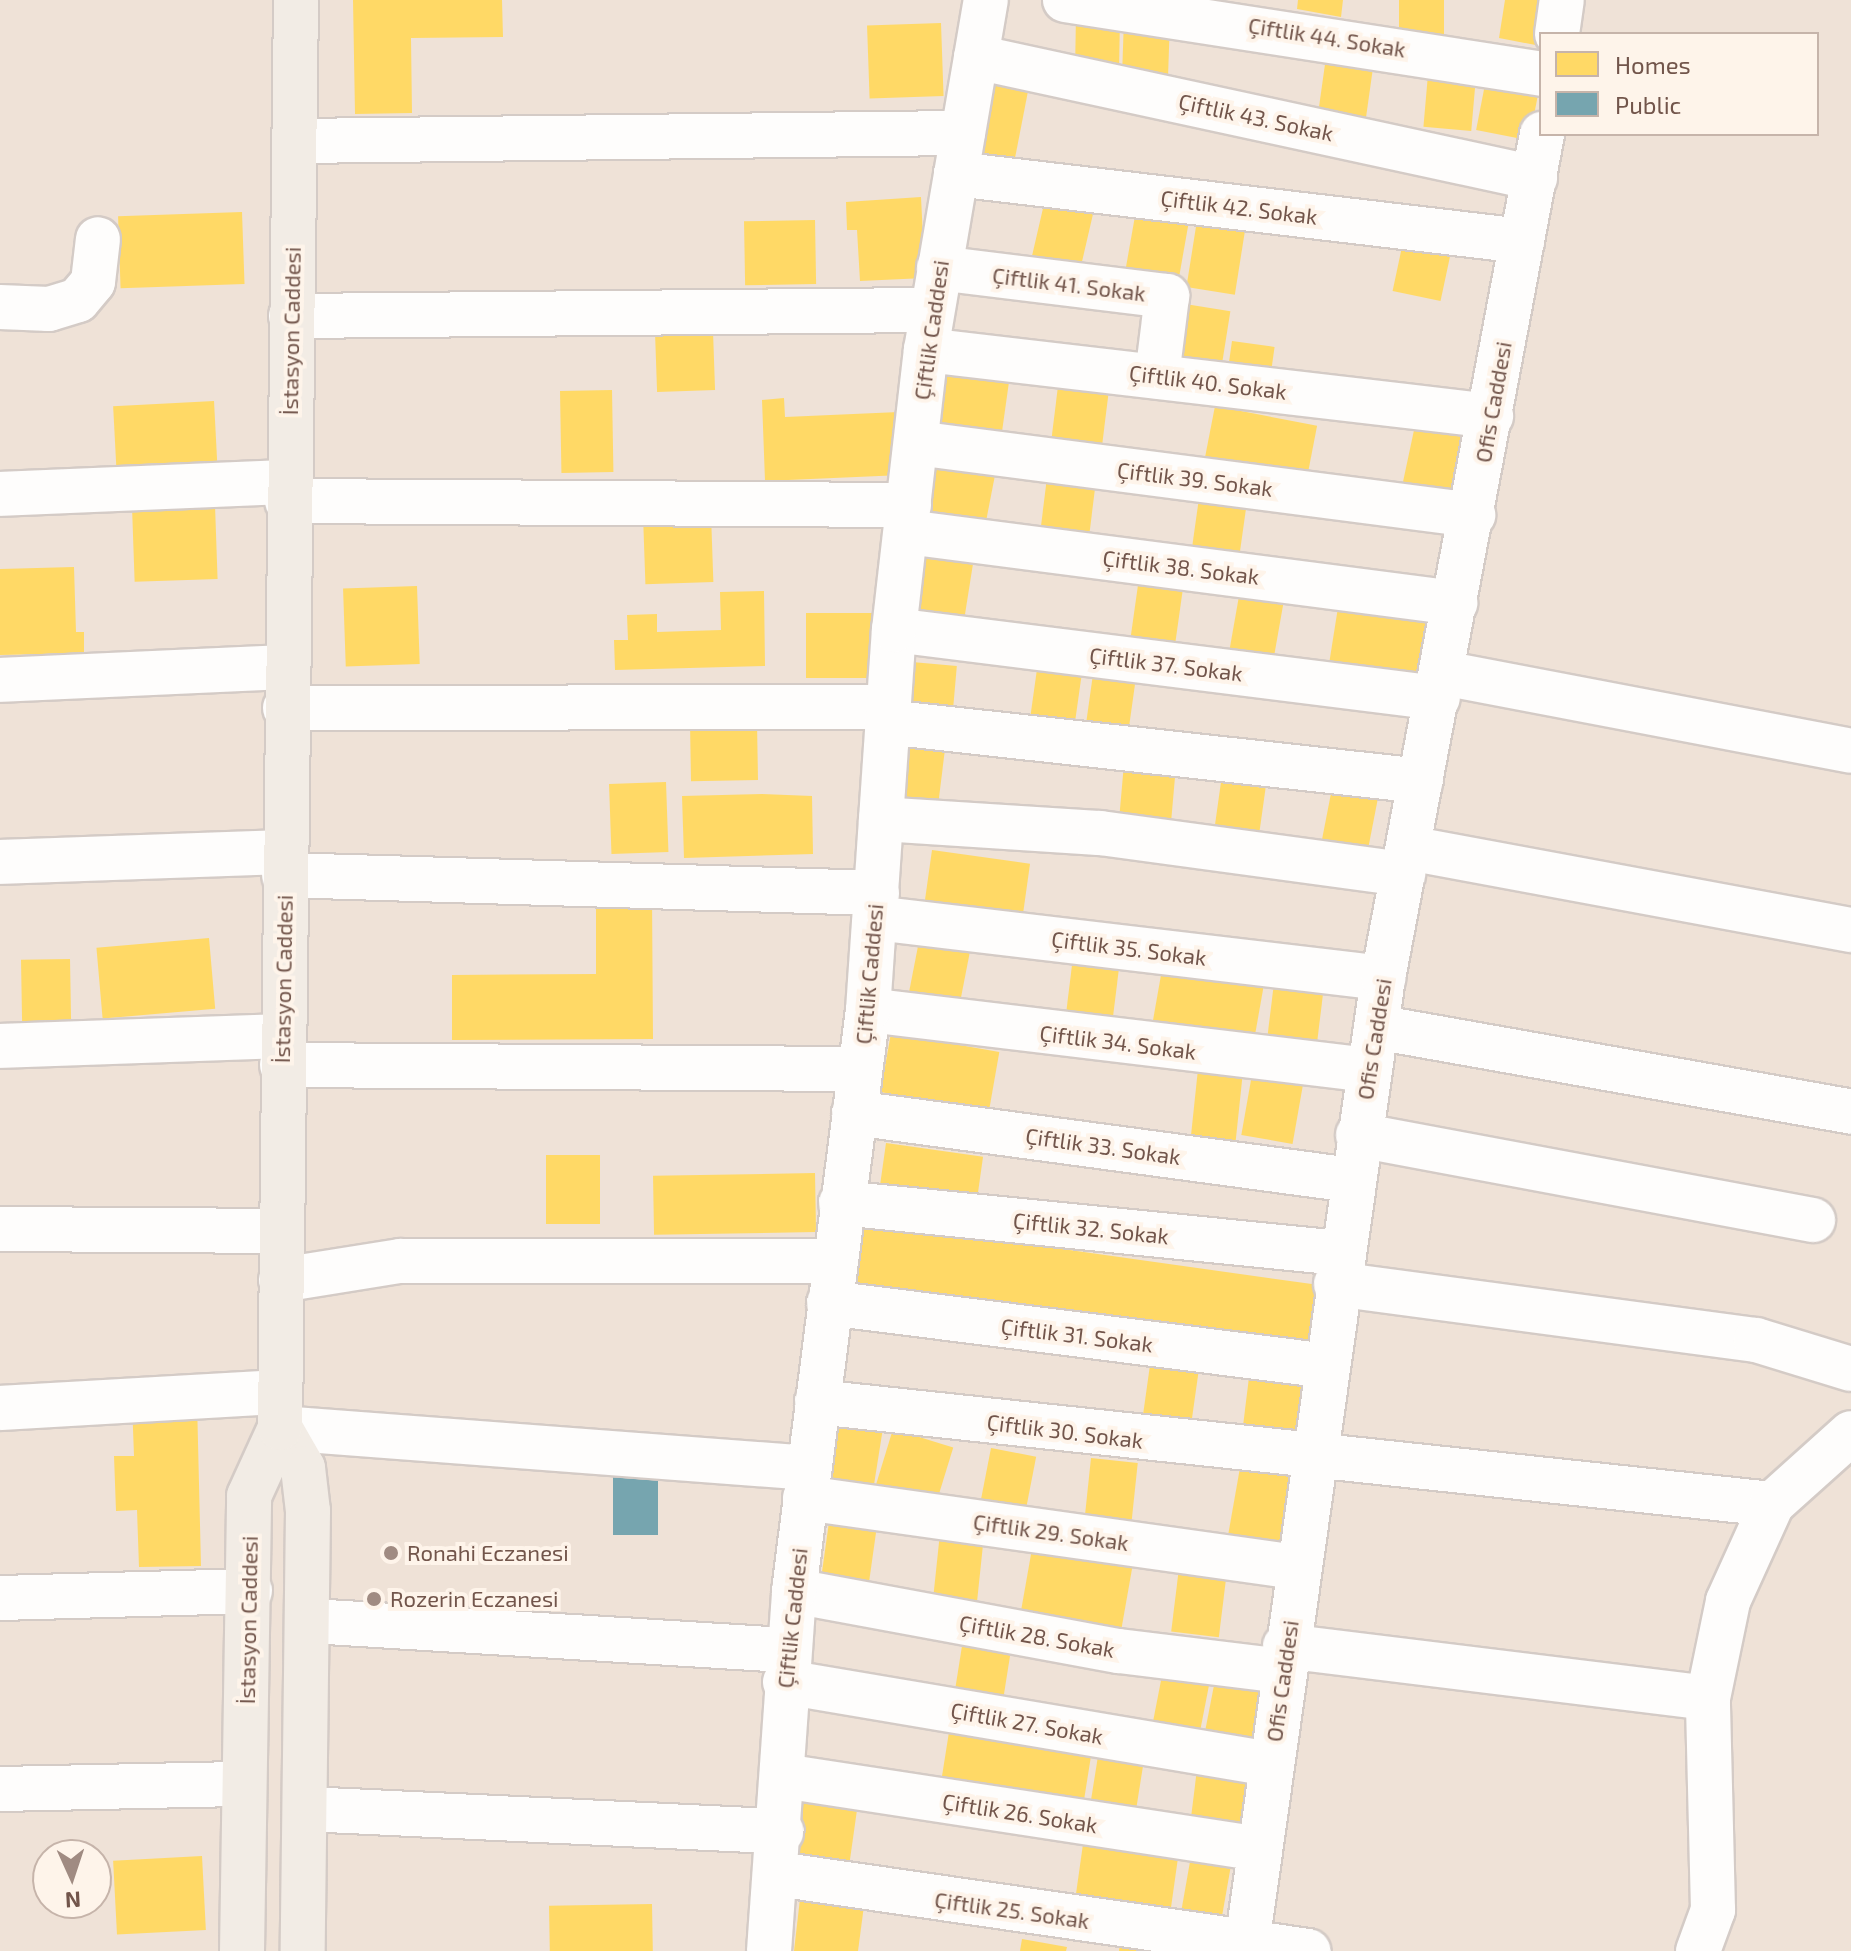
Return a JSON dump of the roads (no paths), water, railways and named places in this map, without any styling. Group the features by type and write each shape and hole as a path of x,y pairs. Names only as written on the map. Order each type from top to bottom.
{"main road":[{"name":"İstasyon Caddesi","path":"242,1951 250,1591 249,1496 280,1410 287,492 296,141 296,0"},
{"path":"280,1410 307,1487 311,1621 303,1951"}],"street":[{"name":"Çiftlik Caddesi","path":"769,1951 781,1831 786,1666 841,1203 868,1010 894,630 933,309 986,0"},
{"name":"Çiftlik 44. Sokak","path":"1065,0 1539,74"},
{"path":"1557,32 1562,0"},
{"name":"Çiftlik 43. Sokak","path":"976,57 1535,178"},
{"name":"Ofis Caddesi","path":"1247,1947 1338,1268 1383,978 1441,685 1542,136"},
{"name":"Çiftlik 42. Sokak","path":"296,141 960,153 1522,241"},
{"path":"0,307 49,309 78,300 93,282 98,239"},
{"name":"Çiftlik 41. Sokak","path":"933,309 1167,296 1157,376"},
{"path":"291,316 933,309"},
{"name":"Çiftlik 40. Sokak","path":"933,309 1157,376 1491,416"},
{"name":"Çiftlik 39. Sokak","path":"916,443 1473,515"},
{"name":"Çiftlik 38. Sokak","path":"0,494 287,492 908,518 1455,603"},
{"name":"Çiftlik 37. Sokak","path":"894,630 1441,685 1851,751"},
{"path":"0,680 286,688 887,715 1421,781"},
{"path":"881,819 1100,833 1406,861 1851,930"},
{"name":"Çiftlik 35. Sokak","path":"0,862 284,863 876,906 1383,978"},
{"name":"Çiftlik 34. Sokak","path":"868,1010 1369,1070"},
{"path":"1376,1027 1851,1112"},
{"path":"0,1046 282,1050 860,1069"},
{"name":"Çiftlik 33. Sokak","path":"854,1113 1351,1180"},
{"path":"1358,1135 1813,1220"},
{"name":"Çiftlik 32. Sokak","path":"841,1203 1338,1268 1756,1340 1851,1369"},
{"path":"0,1229 281,1231"},
{"name":"Çiftlik 31. Sokak","path":"281,1280 400,1261 832,1282 1325,1366"},
{"name":"Çiftlik 30. Sokak","path":"817,1402 1312,1459 1566,1478 1772,1504"},
{"name":"Çiftlik 29. Sokak","path":"0,1408 280,1410 807,1483 1298,1567"},
{"path":"1698,1951 1713,1910 1708,1698 1728,1601 1772,1504 1851,1433"},
{"path":"0,1598 250,1591"},
{"name":"Çiftlik 28. Sokak","path":"794,1591 1119,1651 1284,1658 1708,1698"},
{"name":"Çiftlik 27. Sokak","path":"311,1621 786,1666 1270,1764"},
{"name":"Çiftlik 26. Sokak","path":"783,1776 1258,1849"},
{"path":"0,1789 244,1784"},
{"path":"306,1809 781,1831"},
{"name":"Çiftlik 25. Sokak","path":"777,1874 1247,1947 1308,1951"}],"place":[{"name":"Ronahi Eczanesi","path":"391,1553"},
{"name":"Rozerin Eczanesi","path":"374,1599"}]}
